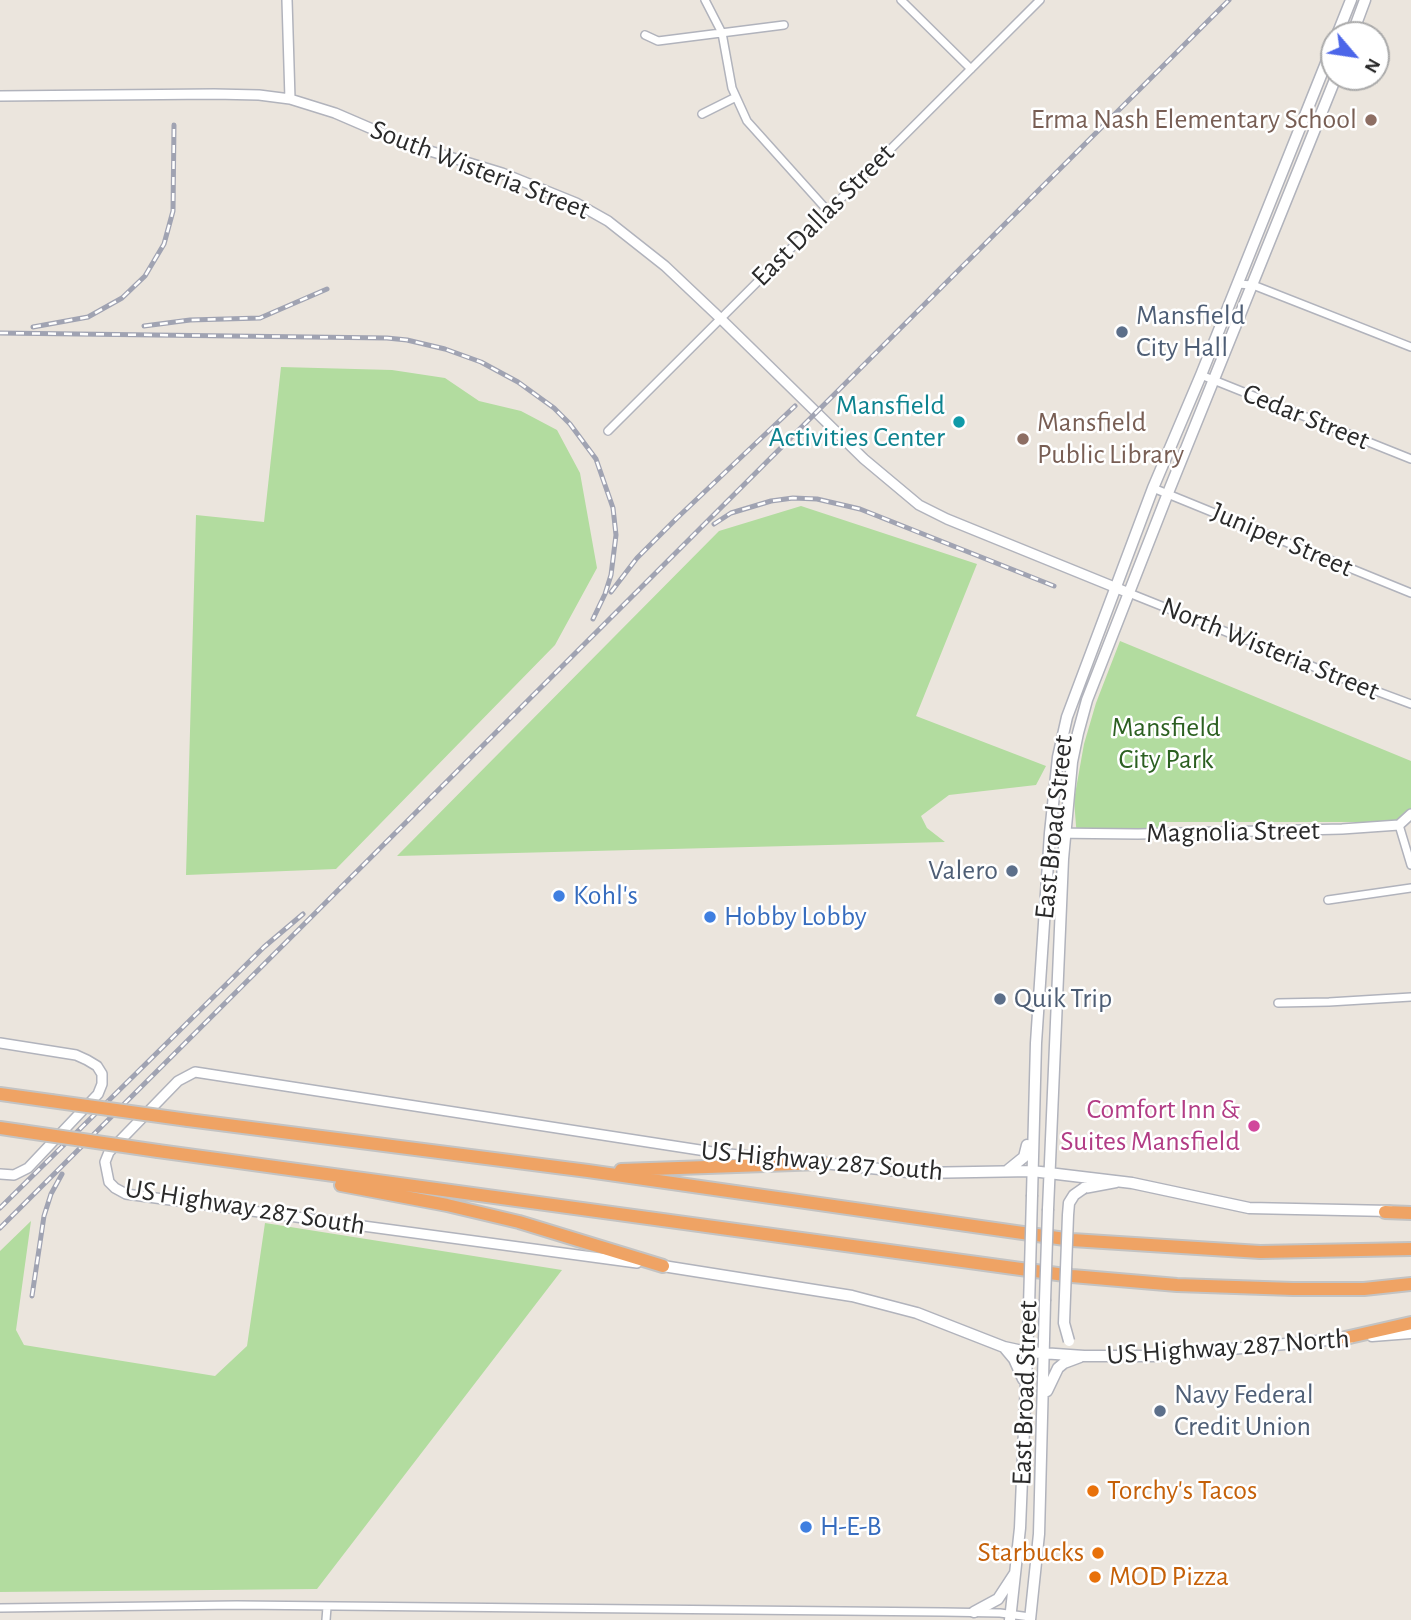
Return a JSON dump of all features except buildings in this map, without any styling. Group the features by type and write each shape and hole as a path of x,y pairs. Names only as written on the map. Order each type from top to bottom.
{"highway":[{"path":"0,1094 587,1171 1072,1240 1260,1252 1411,1249"},
{"path":"0,1128 228,1162 1072,1276 1177,1285 1293,1289 1364,1289 1411,1284"},
{"path":"228,1162 256,1172 315,1180 447,1205 519,1222 663,1266"},
{"path":"587,1171 823,1163"},
{"path":"1385,1212 1411,1211"},
{"path":"1345,1338 1411,1323"}],"main road":[{"path":"1343,21 1350,0"},
{"path":"1358,21 1365,0"},
{"path":"1346,13 1359,18"},
{"name":"East Broad Street","path":"1011,1617 1017,1570 1029,1307 1036,1043 1050,833 1058,757 1073,695 1153,488 1320,78"},
{"name":"East Broad Street","path":"1030,1618 1040,1534 1048,1173 1060,910 1072,762 1087,700 1330,91"},
{"path":"1073,695 1087,700"},
{"path":"1058,757 1072,762"},
{"path":"1045,910 1060,910"},
{"path":"1036,1043 1054,1044"},
{"path":"1004,1172 1024,1157 1032,1127"},
{"name":"US Highway 287 South","path":"823,1163 917,1173 1048,1173"},
{"path":"1048,1173 1120,1181 1250,1208 1385,1212"},
{"path":"1044,1398 1058,1367 1084,1356 1069,1340 1064,1323 1069,1203 1074,1195 1084,1188 1120,1181"},
{"name":"US Highway 287 South","path":"663,1266 852,1296 917,1313 1004,1347 1044,1353"},
{"name":"US Highway 287 North","path":"1044,1353 1156,1356 1411,1333"},
{"path":"1004,1347 1020,1370 1025,1386"},
{"path":"974,1612 998,1599 1017,1570"}],"street":[{"path":"287,0 289,99"},
{"path":"705,0 722,33 732,89 747,121 827,210"},
{"path":"901,0 971,69"},
{"name":"East Dallas Street","path":"608,431 1040,0"},
{"path":"645,35 658,41 784,25"},
{"name":"South Wisteria Street","path":"0,96 214,94 289,99 335,113 407,144 502,173 576,204 608,222 643,248 720,318 863,459 919,505 1129,593"},
{"path":"702,114 736,97"},
{"path":"1239,279 1411,347"},
{"name":"Cedar Street","path":"1201,375 1411,459"},
{"name":"Juniper Street","path":"1153,488 1411,593"},
{"name":"North Wisteria Street","path":"1129,593 1411,704"},
{"path":"1411,814 1399,825 1411,865"},
{"name":"Magnolia Street","path":"1050,833 1267,832 1399,825"},
{"path":"1328,900 1411,888"},
{"path":"1278,1003 1411,996"},
{"path":"0,1044 76,1055 97,1066 102,1074 102,1084 98,1094 28,1168 14,1175 0,1174"},
{"name":"US Highway 287 South","path":"663,1266 127,1194 109,1182 105,1162 108,1152 178,1081 201,1072 719,1153 823,1163"},
{"path":"0,1608 237,1605 974,1612 1030,1618"},
{"path":"326,1620 327,1607"}],"green space":[{"path":"281,367 392,370 445,378 479,401 521,411 557,430 580,473 597,568 555,645 336,869 186,875 196,515 264,522"},
{"path":"801,506 977,564 916,716 1046,766 1036,785 949,795 921,816 927,828 945,842 397,856 719,531"},
{"name":"Mansfield City Park","path":"1120,641 1411,761 1411,809 1398,822 1159,822 1159,839 1077,838 1074,800 1084,744 1096,703"},
{"path":"31,1221 16,1330 24,1345 215,1376 247,1346 265,1223 562,1270 317,1589 0,1592 0,1251"}],"railway":[{"path":"0,1228 1229,0"},
{"path":"33,327 88,317 122,298 145,276 164,244 173,211 174,125"},
{"path":"144,326 190,320 260,318 327,289"},
{"path":"0,333 387,338 445,349 481,362 518,382 554,408 570,424 596,459 613,508 616,535 611,575 593,619"},
{"path":"611,592 637,558 795,406"},
{"path":"714,524 731,513 771,501 817,499 860,509 1054,586"},
{"path":"0,1208 264,947 303,914"},
{"path":"32,1296 44,1216 51,1194 62,1174"}],"place":[{"name":"Erma Nash Elementary School","path":"1371,120"},
{"name":"Mansfield City Hall","path":"1122,332"},
{"name":"Mansfield Activities Center","path":"959,422"},
{"name":"Mansfield Public Library","path":"1023,439"},
{"name":"Valero","path":"1012,871"},
{"name":"Kohl's","path":"559,896"},
{"name":"Hobby Lobby","path":"710,917"},
{"name":"Quik Trip","path":"1000,999"},
{"name":"Comfort Inn & Suites Mansfield","path":"1254,1126"},
{"name":"Navy Federal Credit Union","path":"1160,1411"},
{"name":"Torchy's Tacos","path":"1093,1491"},
{"name":"H-E-B","path":"806,1527"},
{"name":"Starbucks","path":"1098,1553"},
{"name":"MOD Pizza","path":"1095,1577"}]}
